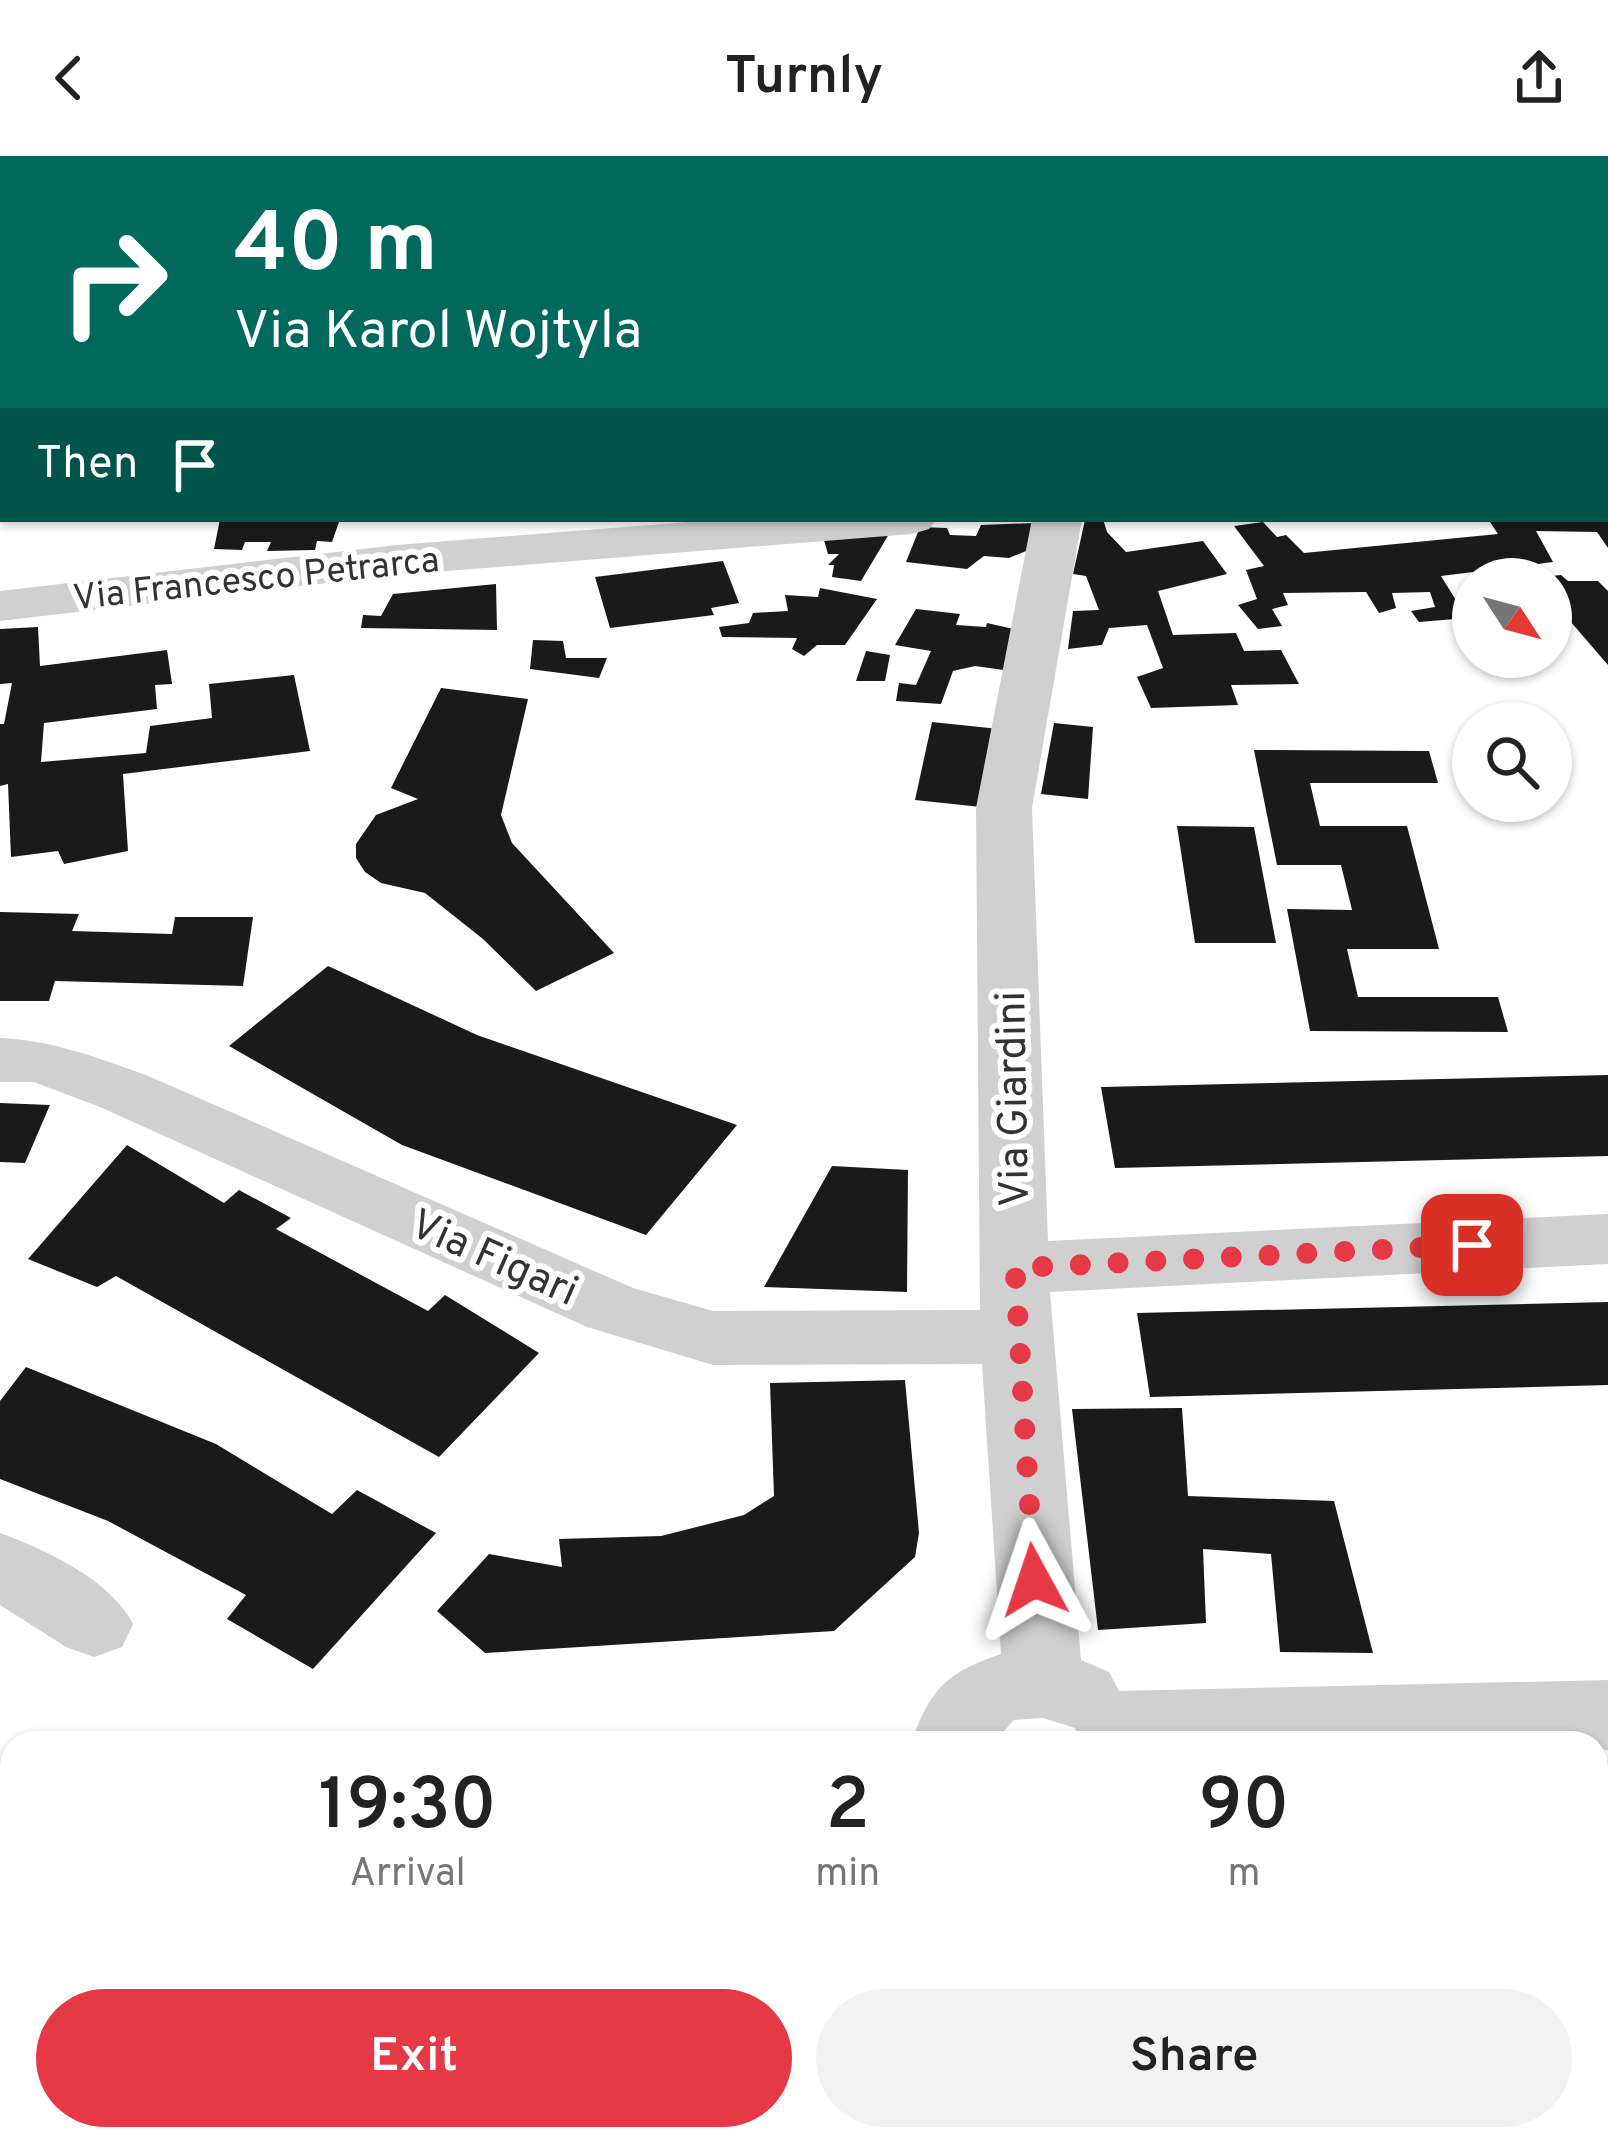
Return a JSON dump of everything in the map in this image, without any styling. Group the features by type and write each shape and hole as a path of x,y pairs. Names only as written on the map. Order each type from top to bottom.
{"street":[{"name":"Via Francesco Petrarca","path":"0,606 511,535 837,522"},
{"name":"Via Giardini","path":"1043,1683 1016,1337 1004,808 1056,522"},
{"name":"Via Figari","path":"0,1060 40,1061 123,1091 612,1308 713,1338 1016,1337"},
{"path":"1015,1268 1608,1239"},
{"path":"0,1565 94,1624"},
{"path":"958,1731 968,1709 988,1693 1014,1684 1043,1683 1070,1690 1095,1705 1115,1731"},
{"path":"1216,1731 1608,1715"}],"building":[{"path":"219,522 339,522 332,542 317,541 315,550 267,551 271,542 245,542 242,550 214,549"},
{"path":"1085,522 1104,522 1126,552 1203,541 1227,574 1158,591 1173,635 1236,633 1244,651 1281,650 1299,684 1231,685 1238,705 1151,708 1137,677 1163,668 1147,625 1109,628 1102,645 1068,649 1073,611 1099,610 1086,576 1073,574"},
{"path":"1263,522 1304,553 1498,534 1490,522 1608,522 1608,548 1597,532 1536,531 1551,558 1452,558 1452,575 1441,576 1452,594 1452,619 1419,622 1411,611 1435,607 1430,592 1392,593 1396,608 1379,613 1366,592 1283,593 1288,605 1272,609 1282,626 1258,629 1238,605 1257,599 1246,570 1264,566 1234,526"},
{"path":"1034,523 1031,549 1009,558 984,556 967,569 906,562 920,527 976,536 981,525"},
{"path":"889,534 861,581 832,577 834,565 828,565 839,554 828,554 823,537"},
{"path":"723,561 739,603 711,608 714,615 610,628 595,577"},
{"path":"1572,581 1598,581 1608,591 1608,665 1572,623"},
{"path":"496,584 497,630 361,628 363,615 381,616 393,594"},
{"path":"820,588 877,599 845,645 817,645 804,656 792,649 797,638 722,637 719,627 749,623 753,613 788,611 785,595 818,597"},
{"path":"916,609 960,614 956,625 986,627 987,623 1018,630 1011,671 975,666 953,671 941,704 896,701 899,683 916,685 931,651 895,645"},
{"path":"38,627 40,666 167,650 172,684 155,685 157,709 44,723 41,762 146,753 150,726 212,718 209,684 294,675 310,751 123,774 128,851 64,864 58,851 11,857 8,784 0,786 0,724 4,724 12,683 0,684 0,629"},
{"path":"533,640 563,641 566,658 607,658 599,678 530,669"},
{"path":"866,651 890,655 885,681 856,681"},
{"path":"441,688 528,699 501,815 512,843 614,953 536,991 483,939 425,893 381,883 356,858 356,844 376,815 418,799 391,788"},
{"path":"932,722 999,729 981,807 915,800"},
{"path":"1054,723 1093,727 1088,799 1041,794"},
{"path":"1254,750 1429,751 1438,783 1310,783 1320,826 1407,826 1439,949 1347,949 1358,997 1498,997 1508,1032 1310,1031 1287,909 1352,910 1341,865 1277,865"},
{"path":"1177,826 1254,827 1276,943 1195,943"},
{"path":"0,912 79,914 72,931 172,934 175,917 253,917 243,986 55,981 49,1001 0,1001"},
{"path":"328,966 477,1035 737,1125 646,1235 402,1145 229,1046"},
{"path":"1608,1075 1608,1156 1115,1168 1101,1087"},
{"path":"0,1103 50,1105 25,1163 0,1162"},
{"path":"127,1145 224,1203 239,1190 291,1218 276,1229 428,1311 445,1295 539,1353 439,1457 116,1276 97,1287 28,1259"},
{"path":"832,1166 908,1170 907,1292 764,1287"},
{"path":"1608,1302 1608,1385 1150,1397 1137,1313"},
{"path":"26,1367 216,1444 332,1514 357,1490 436,1533 313,1669 227,1619 246,1595 108,1521 0,1479 0,1401"},
{"path":"905,1380 919,1533 915,1557 834,1631 485,1653 437,1611 489,1554 562,1567 559,1539 661,1536 744,1515 774,1496 770,1383"},
{"path":"1182,1408 1188,1496 1334,1501 1373,1653 1280,1652 1271,1554 1203,1549 1206,1623 1098,1630 1072,1409"}],"route":[{"path":"1034,1580 1015,1268 1472,1245"}]}
